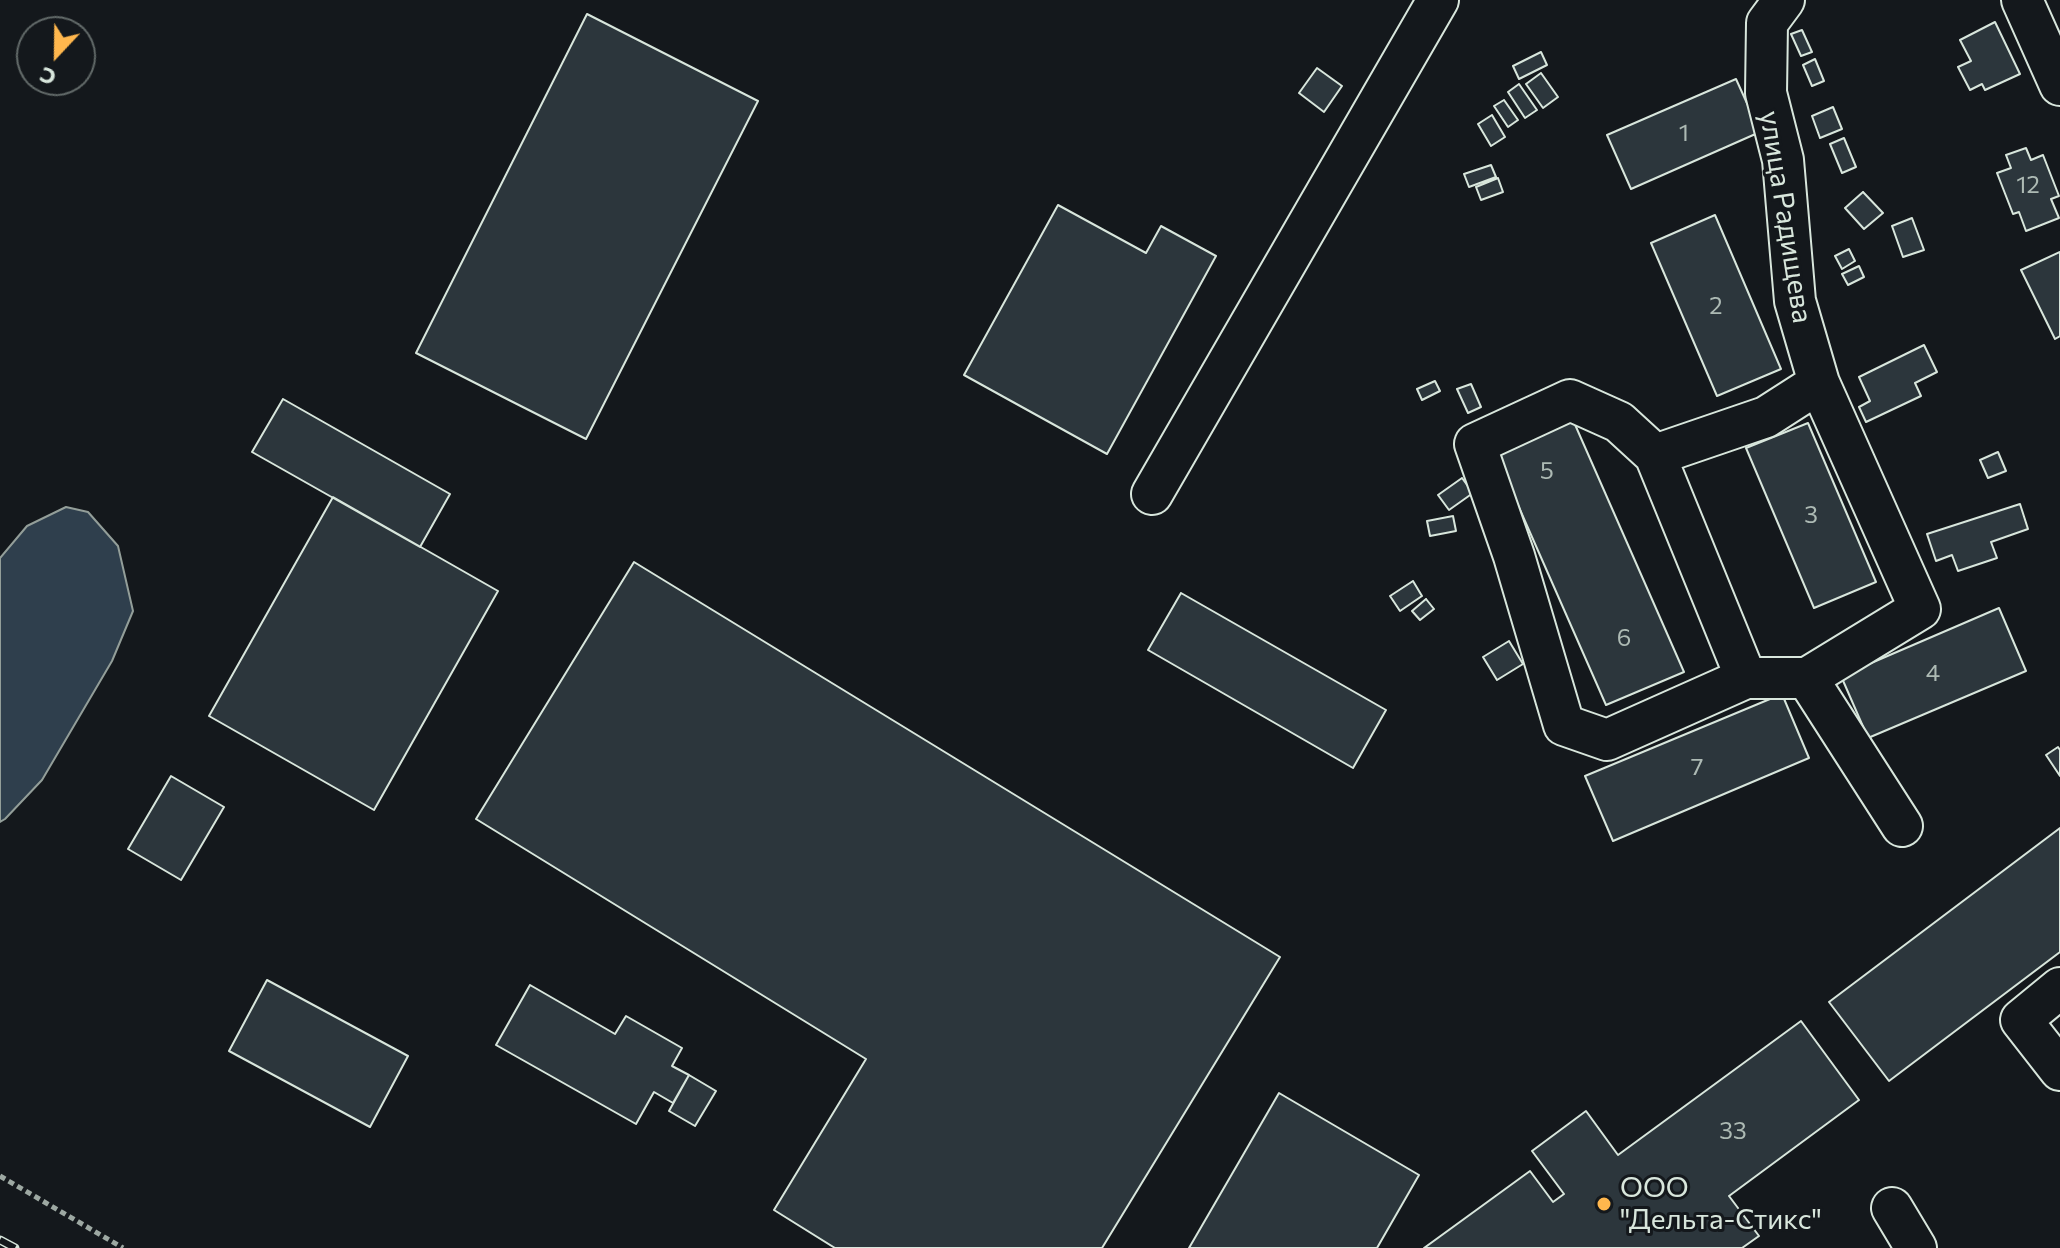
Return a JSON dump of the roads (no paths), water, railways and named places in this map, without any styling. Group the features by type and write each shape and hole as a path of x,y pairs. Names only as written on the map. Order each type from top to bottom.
{"street":[{"path":"1152,494 1438,0"},
{"name":"улица Радищева","path":"1784,0 1767,23 1766,93 1783,160 1795,301 1819,383 1920,609 1807,678"},
{"path":"2022,0 2060,85"},
{"path":"1655,455 1766,417 1819,383"},
{"path":"1746,678 1655,455 1619,422 1570,400 1475,444 1514,556 1564,725 1607,740 1746,678 1807,678 1902,826"},
{"path":"2060,988 2021,1020 2060,1070"},
{"path":"1892,1208 1916,1248"}],"water":[{"path":"66,507 88,512 118,546 133,611 112,661 42,780 0,822 0,558 27,526"}],"railway":[{"path":"0,1240 15,1248"}],"place":[{"name":"ООО \"Дельта-Стикс\"","path":"1604,1204"}]}
